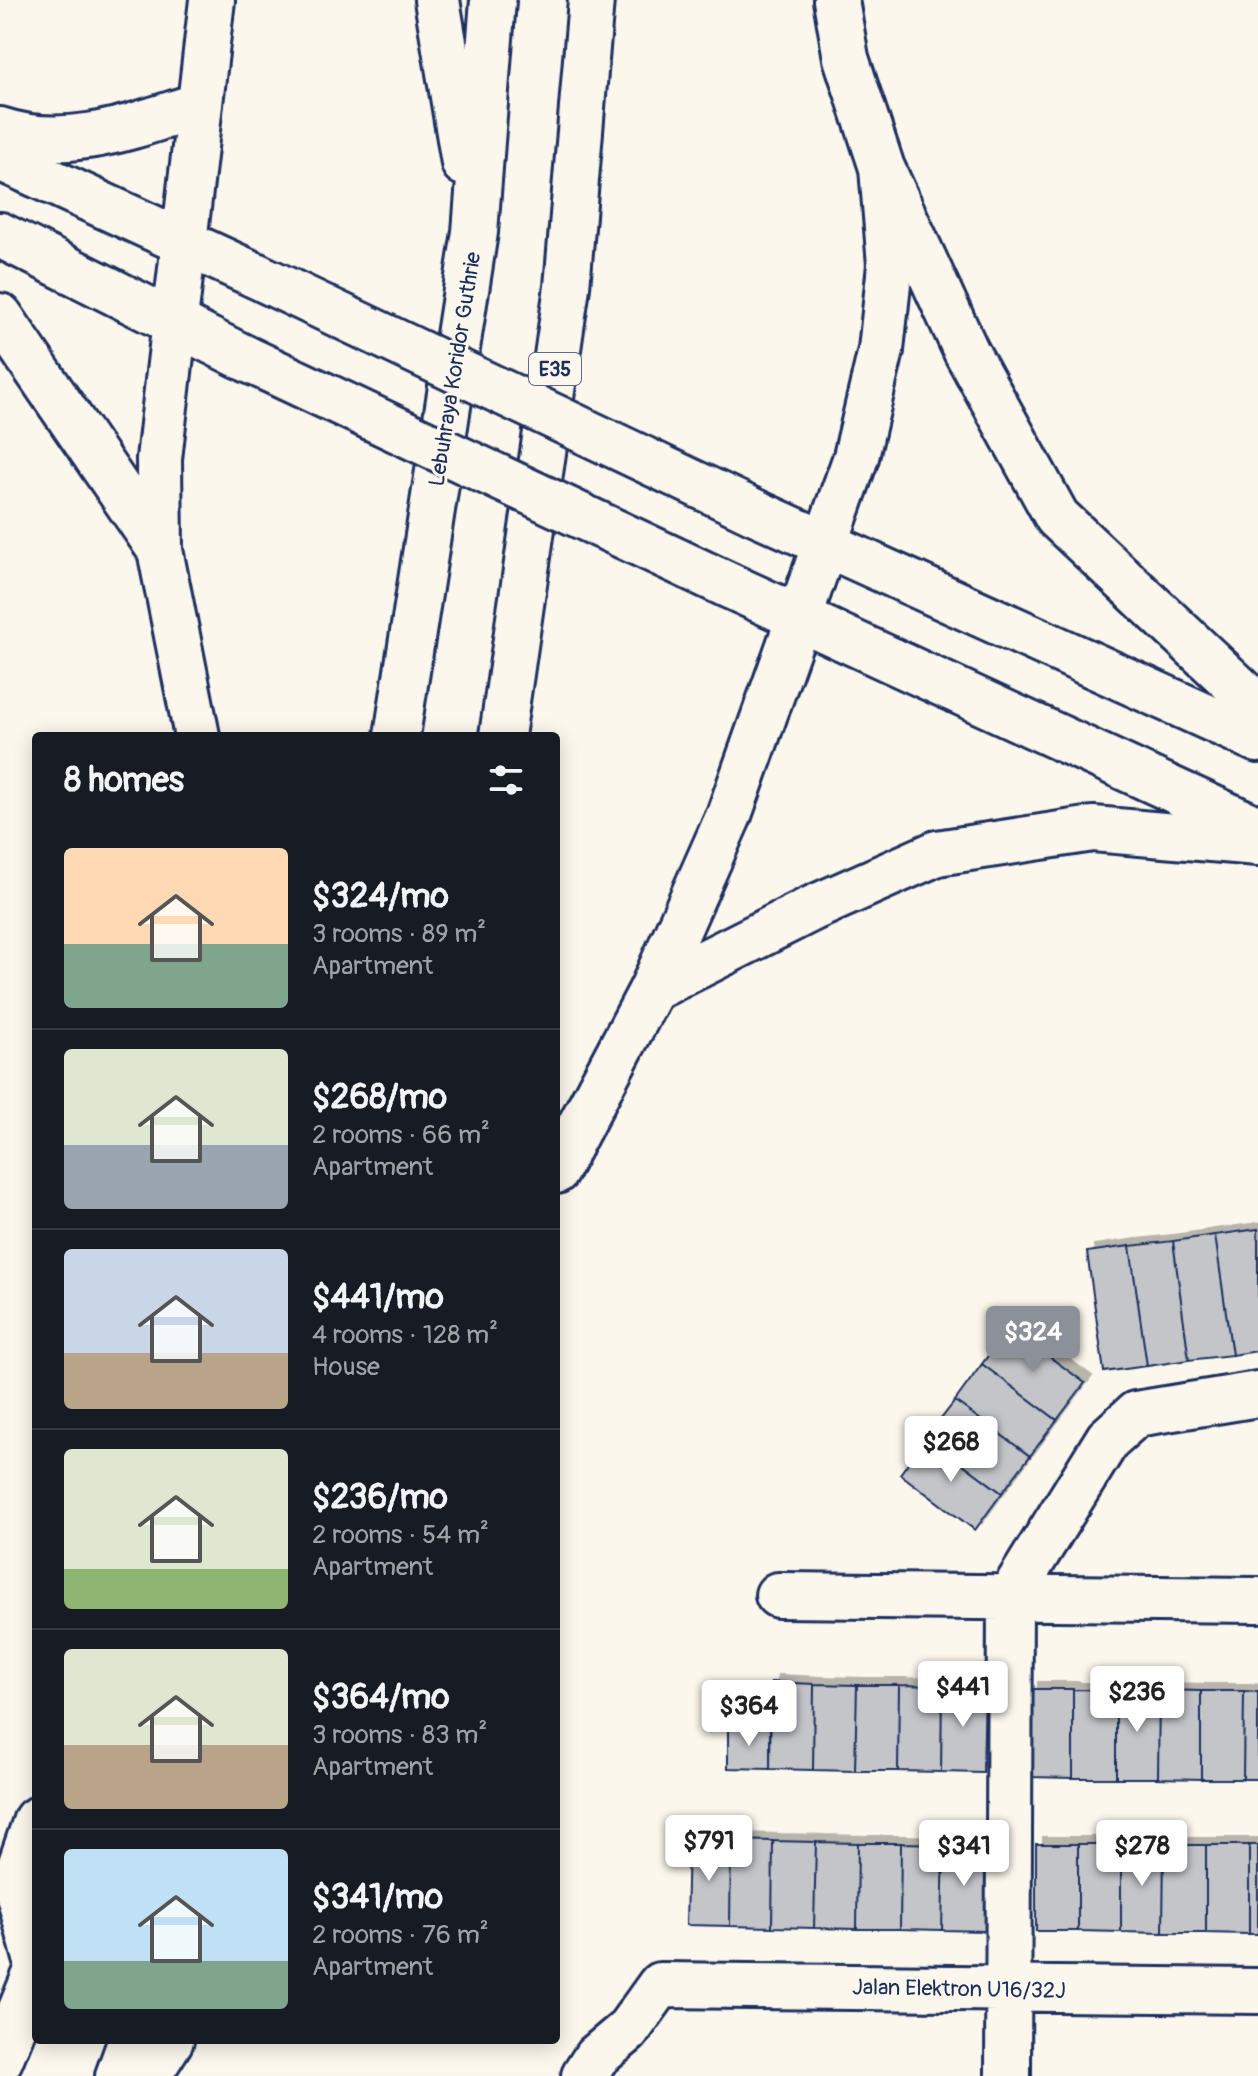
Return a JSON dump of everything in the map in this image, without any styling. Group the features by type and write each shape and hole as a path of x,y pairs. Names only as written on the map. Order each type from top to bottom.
{"main road":[{"path":"196,732 160,550 159,459 212,0"},
{"path":"437,0 475,232"},
{"name":"Lebuhraya Koridor Guthrie","path":"398,732 475,232 493,0"},
{"name":"E35","path":"503,732 567,287 591,0"},
{"path":"836,0 846,58 882,168 966,351 1057,517 1258,706"},
{"path":"0,130 26,139 73,139 200,105"},
{"path":"0,158 255,275 823,545 1258,740"},
{"path":"560,1163 652,989 729,815 856,457 881,350 890,265 882,168"},
{"path":"0,235 247,359 1258,829"},
{"path":"0,316 160,550"},
{"path":"652,989 811,909 937,853 1093,829 1258,843"},
{"path":"1008,2076 1010,1597 1108,1439 1136,1414 1258,1394"},
{"path":"778,1595 1258,1600"},
{"path":"32,1832 15,1881 32,1943"},
{"path":"0,2060 32,1983"},
{"name":"Jalan Elektron U16/32J","path":"584,2076 596,2057 627,2031 660,1985 1258,1991"},
{"path":"118,2076 130,2044"},
{"path":"148,2076 168,2044"}],"building":[{"path":"1258,1229 1258,1351 1232,1355 1215,1235"},
{"path":"1215,1235 1232,1355 1189,1360 1173,1241"},
{"path":"1173,1241 1189,1360 1147,1366 1130,1246"},
{"path":"1130,1246 1147,1366 1104,1372 1087,1252"},
{"path":"1009,1327 1085,1383 1057,1420 982,1364"},
{"path":"982,1364 1057,1420 1030,1456 955,1401"},
{"path":"955,1401 1030,1456 1002,1493 927,1437"},
{"path":"927,1437 1002,1493 975,1530 900,1474"},
{"path":"771,1682 814,1684 813,1770 770,1769"},
{"path":"814,1684 857,1685 855,1771 813,1770"},
{"path":"857,1685 899,1685 898,1771 855,1771"},
{"path":"899,1685 942,1686 941,1772 898,1771"},
{"path":"942,1686 985,1687 983,1773 941,1772"},
{"path":"1031,1689 1073,1689 1073,1778 1030,1777"},
{"path":"1073,1689 1116,1690 1116,1778 1073,1778"},
{"path":"1116,1690 1159,1690 1158,1778 1116,1778"},
{"path":"1159,1690 1201,1691 1201,1779 1158,1778"},
{"path":"1201,1691 1244,1691 1243,1779 1201,1779"},
{"path":"1244,1691 1258,1692 1258,1779 1243,1779"},
{"path":"728,1727 770,1727 770,1769 728,1768"},
{"path":"688,1839 731,1840 730,1926 686,1925"},
{"path":"731,1840 773,1841 772,1927 730,1926"},
{"path":"773,1841 816,1842 814,1928 772,1927"},
{"path":"816,1842 858,1843 857,1929 814,1928"},
{"path":"858,1843 901,1843 900,1929 857,1929"},
{"path":"901,1843 944,1844 942,1930 900,1929"},
{"path":"944,1844 986,1845 985,1931 942,1930"},
{"path":"1036,1844 1078,1844 1078,1931 1036,1931"},
{"path":"1078,1844 1121,1844 1121,1932 1078,1931"},
{"path":"1121,1844 1164,1845 1163,1933 1121,1932"},
{"path":"1164,1845 1206,1845 1206,1933 1163,1933"},
{"path":"1206,1845 1249,1845 1249,1934 1206,1933"},
{"path":"1249,1845 1258,1845 1258,1934 1249,1934"}]}
